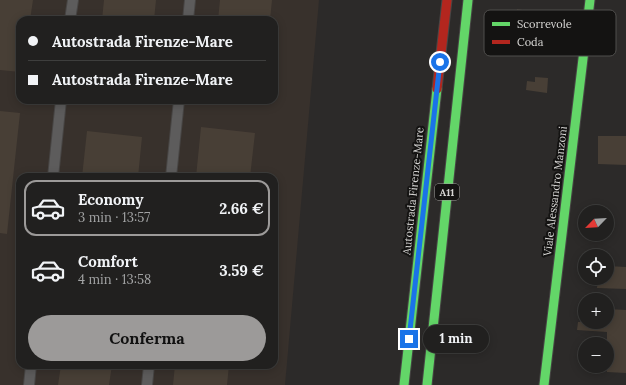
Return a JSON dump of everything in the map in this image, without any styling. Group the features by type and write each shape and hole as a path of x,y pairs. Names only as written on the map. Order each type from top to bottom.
{"main road":[{"name":"Autostrada Firenze-Mare","path":"404,385 447,0"},
{"name":"A11","path":"427,385 468,0"},
{"name":"Viale Alessandro Manzoni","path":"589,10 590,0"},
{"name":"Viale Alessandro Manzoni","path":"545,384 583,56"}],"street":[{"path":"71,16 73,0"},
{"path":"188,16 190,0"},
{"path":"53,173 61,104"},
{"path":"170,173 179,104"},
{"path":"29,385 31,369"},
{"path":"147,385 149,369"}],"shaded area":[{"path":"0,0 319,0 285,385 0,385"}],"building":[{"path":"0,0 33,0 31,16 16,16 16,72 0,70"},
{"path":"104,0 156,0 154,16 102,16"},
{"path":"220,0 272,0 270,16 218,16"},
{"path":"535,77 548,78 547,93 526,90 527,81 535,82"},
{"path":"0,111 20,113 7,234 0,233"},
{"path":"201,127 255,133 250,173 196,173"},
{"path":"87,131 142,137 138,173 82,173"},
{"path":"598,136 626,136 626,165 598,164"},
{"path":"614,266 626,267 626,289 597,288 597,285 614,285"},
{"path":"614,309 626,310 626,373 614,372 614,337 607,337 607,332 577,330 578,322 578,329 614,329"},
{"path":"60,369 111,369 109,385 58,385"},
{"path":"175,369 229,369 227,385 173,385"}],"traffic: fast":[{"path":"427,385 468,0"},
{"path":"589,10 590,0"},
{"path":"544,385 583,56"},
{"path":"404,385 437,89"}],"traffic: jam":[{"path":"437,89 447,0"}],"route":[{"path":"409,339 440,62"}]}
